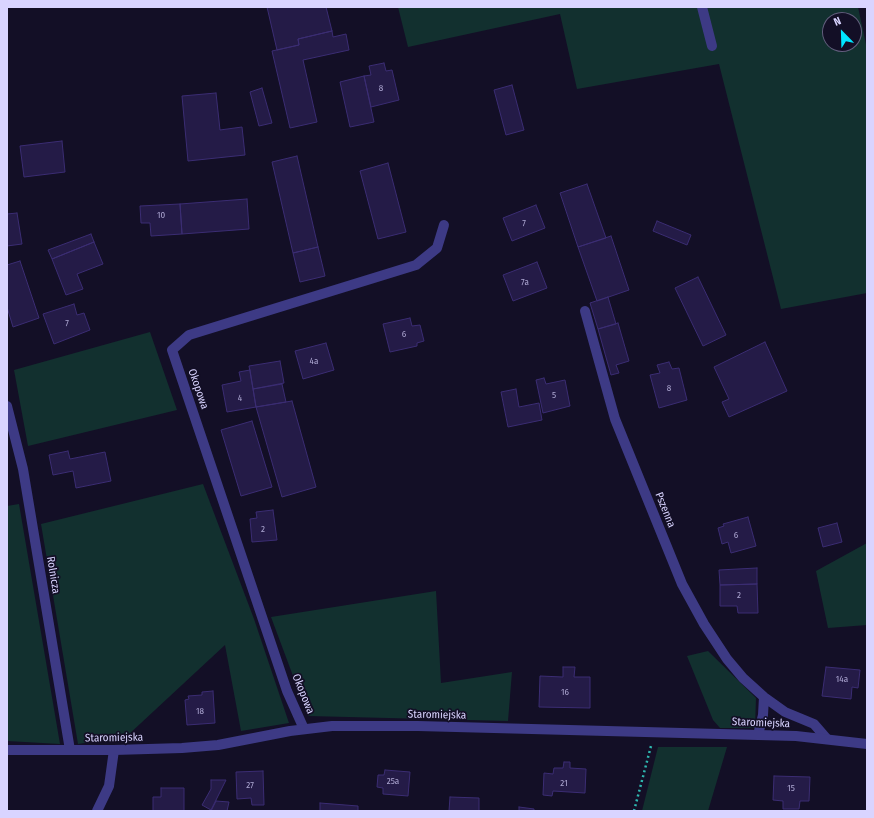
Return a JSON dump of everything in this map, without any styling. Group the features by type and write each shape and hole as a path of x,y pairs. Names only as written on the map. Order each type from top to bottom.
{"street":[{"path":"702,7 712,46"},
{"name":"Okopowa","path":"304,729 287,691 172,350 189,335 416,264 437,248 444,225"},
{"name":"Pszenna","path":"585,311 615,419 682,584 704,624 727,659 743,678 764,697 784,712 814,724 827,739"},
{"name":"Rolnicza","path":"7,406 23,469 70,750"},
{"path":"758,735 763,715 764,697"},
{"name":"Staromiejska","path":"7,750 114,750 182,748 218,745 304,729 332,726 418,726 758,735 827,739 867,744"},
{"path":"97,811 109,786 114,750"}],"path":[{"path":"634,811 652,741"}],"green space":[{"path":"398,7 858,7 859,12 822,12 822,52 862,52 862,26 867,49 867,293 781,309 719,64 577,89 560,14 408,47"},
{"path":"150,332 177,410 28,446 14,370"},
{"path":"203,484 254,619 289,723 241,731 225,645 127,736 78,744 41,524"},
{"path":"19,504 60,744 7,741 7,506"},
{"path":"867,543 867,625 828,628 816,571"},
{"path":"436,591 441,683 512,672 508,721 308,716 271,617"},
{"path":"708,651 756,698 755,728 720,728 713,720 687,656"},
{"path":"658,747 727,747 708,811 642,811"}],"building":[{"path":"267,7 326,7 332,31 298,39 299,45 277,50"},
{"path":"332,31 333,37 346,34 349,50 303,60 317,122 290,128 272,51 299,45 298,39"},
{"path":"384,63 386,71 392,70 399,100 371,107 364,76 371,75 369,66"},
{"path":"364,76 374,122 350,127 340,82"},
{"path":"512,85 524,130 506,135 494,90"},
{"path":"262,88 272,123 259,126 250,92"},
{"path":"216,93 220,130 242,127 245,155 188,161 182,96"},
{"path":"62,141 65,172 24,177 20,146"},
{"path":"297,156 318,247 293,253 272,162"},
{"path":"388,163 406,232 378,239 360,171"},
{"path":"587,184 606,238 578,247 560,193"},
{"path":"247,199 249,229 182,234 180,204"},
{"path":"180,204 182,234 151,236 150,223 141,223 140,206"},
{"path":"536,205 545,228 512,241 503,218"},
{"path":"17,213 22,244 7,246 7,214"},
{"path":"657,221 691,235 687,245 653,231"},
{"path":"91,234 94,242 52,259 48,250"},
{"path":"611,236 629,290 597,301 578,247"},
{"path":"94,242 103,264 77,274 83,289 66,295 52,259"},
{"path":"318,247 325,276 300,282 293,253"},
{"path":"20,261 39,318 13,327 7,307 7,265"},
{"path":"537,262 547,288 513,301 503,275"},
{"path":"698,277 726,335 703,346 675,288"},
{"path":"608,297 616,324 598,329 590,303"},
{"path":"74,304 77,315 84,313 90,330 54,344 43,314"},
{"path":"410,318 412,326 420,325 424,341 417,343 417,346 390,352 383,324"},
{"path":"618,323 629,361 616,365 619,373 611,375 598,329"},
{"path":"765,342 787,391 729,417 722,402 729,399 714,367"},
{"path":"326,343 334,370 303,379 295,351"},
{"path":"280,361 284,383 253,389 249,366"},
{"path":"669,362 672,369 679,368 687,400 659,408 650,375 660,373 657,365"},
{"path":"250,370 256,407 227,412 222,385 241,381 239,372"},
{"path":"544,378 546,384 565,380 570,406 543,413 536,380"},
{"path":"282,384 286,402 256,407 253,389"},
{"path":"516,389 519,407 539,403 542,420 508,427 501,392"},
{"path":"292,401 316,487 282,497 256,407"},
{"path":"252,421 272,487 241,496 221,430"},
{"path":"68,451 70,459 105,452 111,481 76,488 73,471 53,475 49,455"},
{"path":"273,510 277,540 252,542 250,519 257,518 256,512"},
{"path":"748,517 756,546 731,553 728,542 722,544 718,528 724,526 723,524"},
{"path":"837,523 842,542 823,547 818,528"},
{"path":"757,568 757,584 720,585 719,570"},
{"path":"757,584 758,613 738,613 737,606 720,606 720,585"},
{"path":"563,667 575,667 574,677 590,677 590,708 539,707 540,676 563,677"},
{"path":"826,667 860,670 858,688 852,687 851,699 822,696"},
{"path":"213,691 215,723 187,725 185,700 189,699 188,696 202,695 202,692"},
{"path":"564,762 570,762 570,768 586,769 585,793 553,791 552,796 543,795 544,773 553,774 554,768 563,768"},
{"path":"385,770 410,772 408,796 383,794 383,788 377,787 378,775 384,775"},
{"path":"263,771 264,805 252,805 251,798 237,799 236,772"},
{"path":"774,776 810,777 809,801 800,801 799,809 783,809 783,801 773,800"},
{"path":"211,780 226,780 211,810 202,805 211,789"},
{"path":"161,788 184,788 184,811 153,811 153,797 161,797"},
{"path":"450,797 479,798 479,811 449,811"},
{"path":"216,801 229,802 227,811 211,811"},
{"path":"320,803 358,806 358,811 320,811"},
{"path":"519,807 534,809 534,811 519,811"}]}
